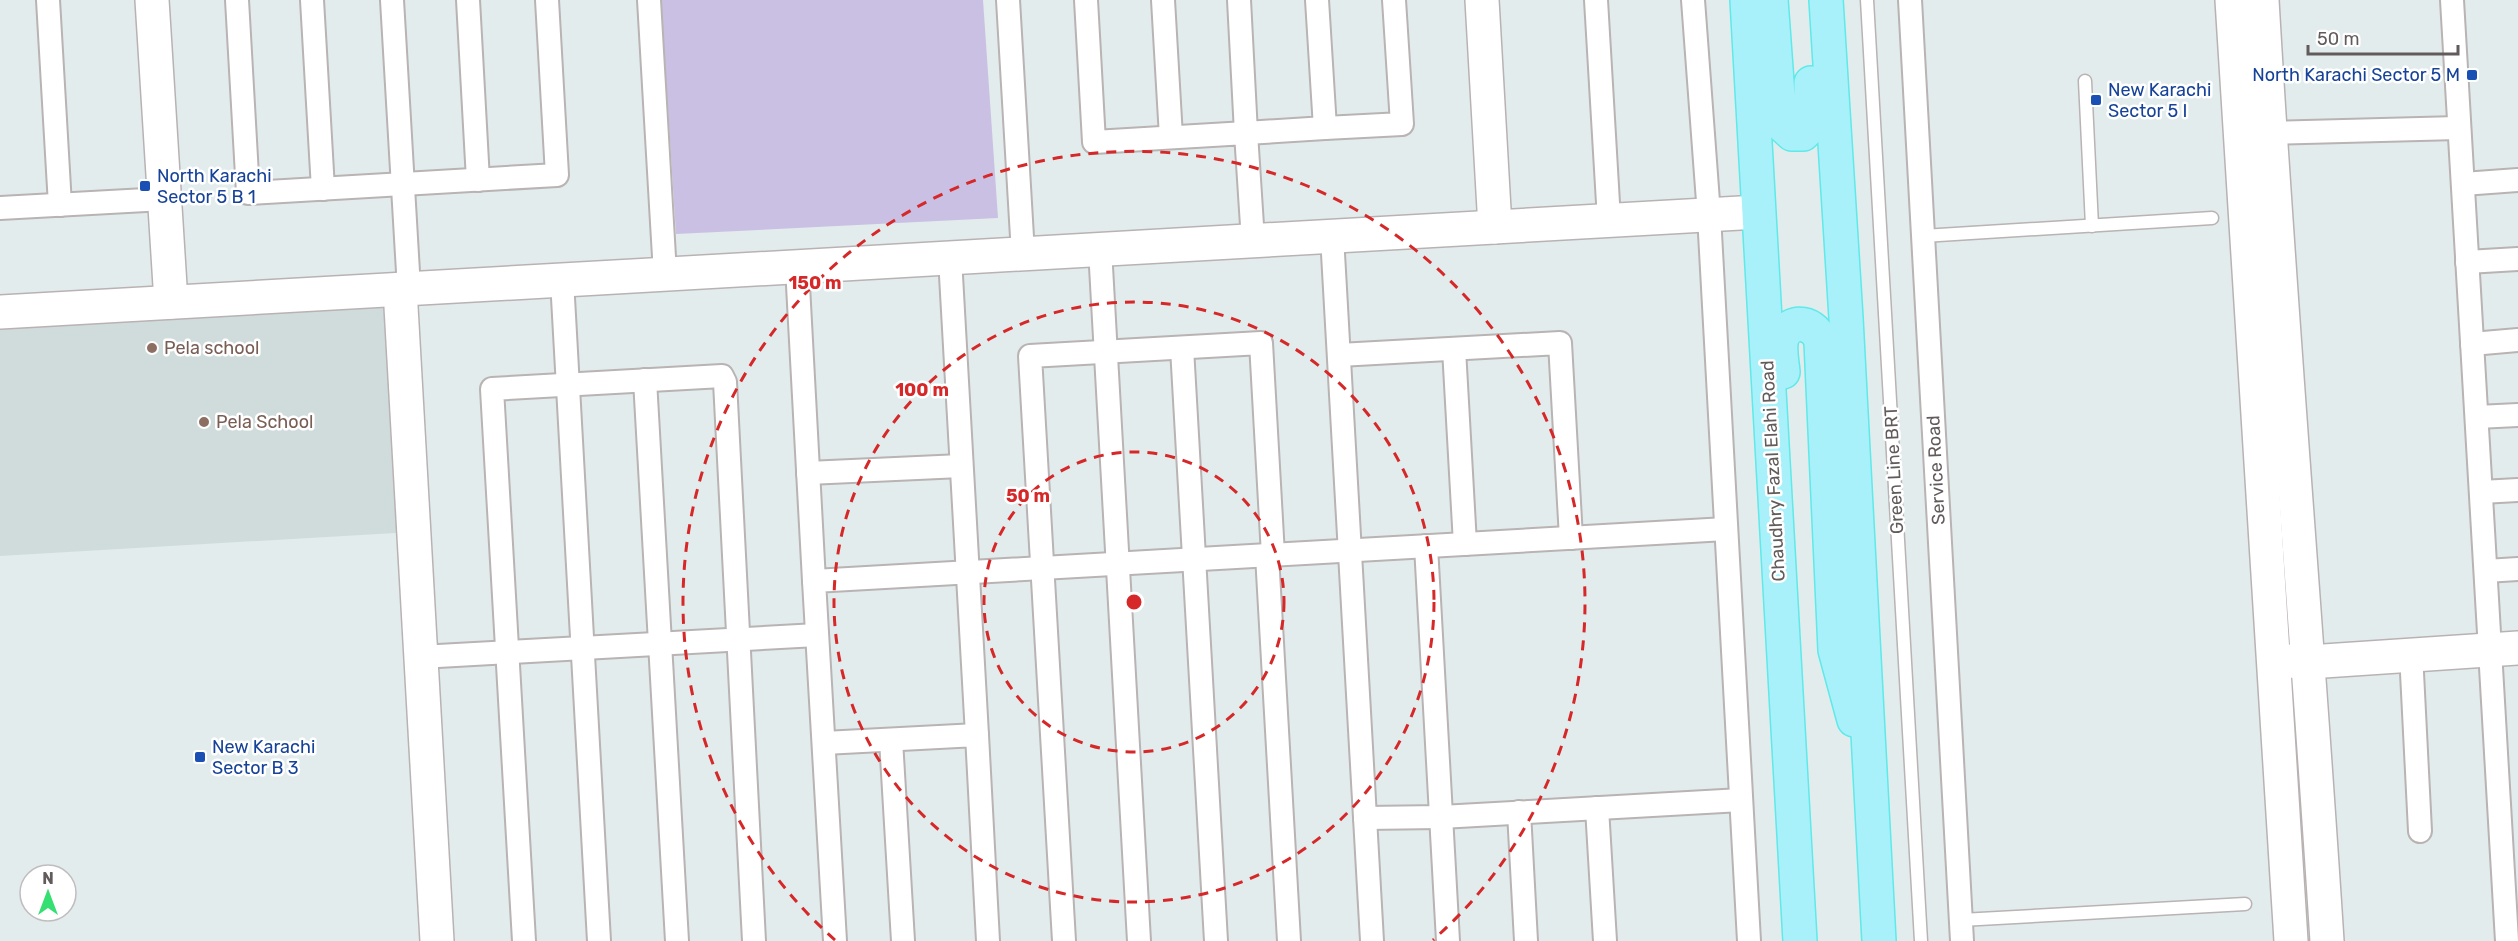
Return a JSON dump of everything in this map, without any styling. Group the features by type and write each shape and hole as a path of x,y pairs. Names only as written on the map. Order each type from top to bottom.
{"main road":[{"name":"Chaudhry Fazal Elahi Road","path":"1747,0 1800,941"},
{"path":"1771,0 1780,123 1787,132 1797,135 1808,130 1813,120 1807,0"},
{"path":"1826,0 1879,941"},
{"path":"1787,704 1794,604 1781,343 1786,331 1791,327 1804,324 1816,330 1821,342 1835,650 1870,781"}],"street":[{"path":"48,0 60,205"},
{"path":"152,0 171,302"},
{"path":"237,0 248,193 557,175 547,0"},
{"path":"312,0 323,189"},
{"path":"392,0 402,184 404,289 420,657 437,941"},
{"path":"468,0 478,180"},
{"path":"649,0 665,274"},
{"path":"1008,0 1023,254"},
{"path":"1086,0 1094,142 1402,124 1394,0"},
{"path":"1163,0 1171,137"},
{"path":"1239,0 1253,241"},
{"path":"1317,0 1325,128"},
{"path":"1482,0 1495,227"},
{"path":"1596,0 1609,220"},
{"path":"1694,0 1709,215 1749,941"},
{"name":"Service Road","path":"1910,0 1961,930"},
{"path":"2232,0 2275,661 2290,941"},
{"path":"2262,0 2269,133 2309,662 2327,941"},
{"path":"2452,0 2486,571 2504,648 2512,906 2507,941"},
{"path":"2269,133 2458,128"},
{"path":"2463,184 2518,180"},
{"path":"0,208 164,199"},
{"path":"0,312 1758,212"},
{"path":"1332,236 1372,941"},
{"path":"1100,249 1139,941"},
{"path":"950,258 988,941"},
{"path":"2467,262 2518,259"},
{"path":"797,267 835,941"},
{"path":"562,280 599,941"},
{"path":"2472,344 2518,340"},
{"path":"1064,941 1030,356 1261,343 1289,941"},
{"path":"1339,355 1560,343 1571,538"},
{"path":"1182,348 1216,941"},
{"path":"1454,349 1465,544"},
{"path":"524,941 492,389 722,376 725,382 754,941"},
{"path":"645,380 677,941"},
{"path":"2476,417 2518,414"},
{"path":"808,473 961,466"},
{"path":"2481,492 2518,490"},
{"path":"814,581 1726,529"},
{"path":"1426,546 1449,941"},
{"path":"2486,571 2518,569"},
{"path":"420,657 818,635"},
{"path":"2275,661 2309,662 2504,648"},
{"path":"2411,653 2420,831"},
{"path":"824,743 977,735"},
{"path":"891,740 903,941"},
{"path":"1365,818 1741,800"},
{"path":"1597,808 1605,941"},
{"path":"1519,812 1526,941"}],"lane":[{"name":"Green Line BRT","path":"1867,0 1921,941"},
{"path":"2085,81 2092,226"},
{"path":"1923,236 2212,218"},
{"path":"1961,930 2245,904"}],"shaded area":[{"path":"661,0 983,0 998,218 676,234"},
{"name":"Pela School","path":"400,289 413,532 0,556 0,312"}],"place":[{"name":"North Karachi Sector 5 M","path":"2472,75"},
{"name":"New Karachi Sector 5 I","path":"2096,100"},
{"name":"North Karachi Sector 5 B 1","path":"145,186"},
{"name":"Pela school","path":"152,348"},
{"name":"Pela School","path":"204,422"},
{"name":"New Karachi Sector B 3","path":"200,757"}]}
